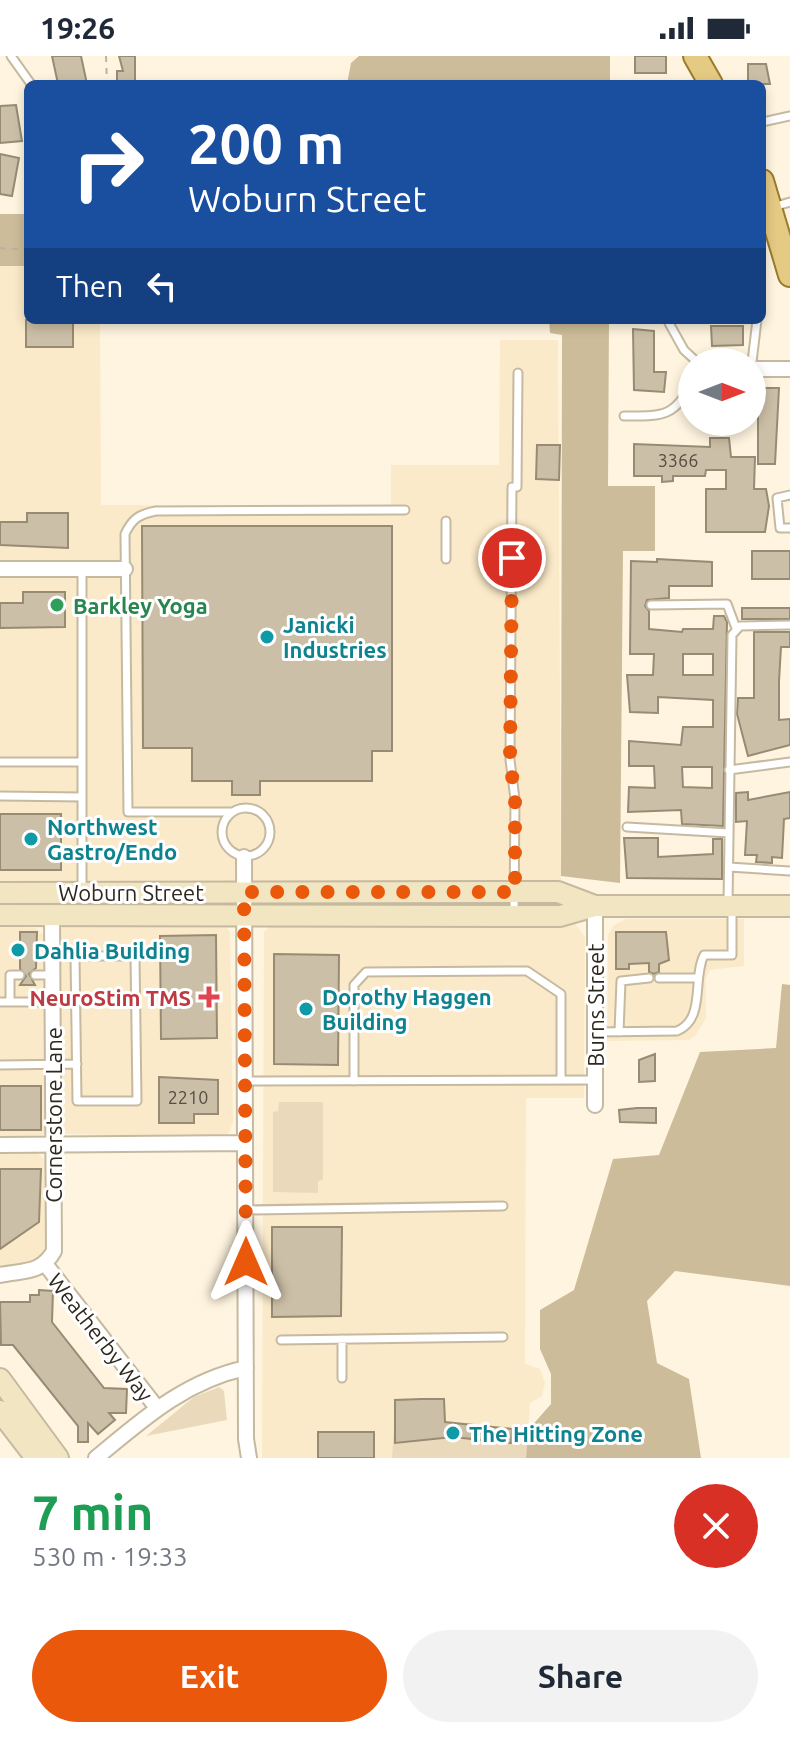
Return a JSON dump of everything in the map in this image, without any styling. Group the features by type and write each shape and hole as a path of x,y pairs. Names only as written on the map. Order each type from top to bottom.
{"main road":[{"path":"695,56 709,80"},
{"path":"766,186 781,205 790,275"},
{"name":"Woburn Street","path":"0,893 558,892 595,906"},
{"name":"Woburn Street","path":"0,915 560,916 595,906 790,906"},
{"path":"0,1379 58,1458"},
{"path":"0,1411 36,1458"}],"street":[{"path":"766,369 790,369"},
{"path":"0,569 125,569"},
{"path":"244,857 249,1458"},
{"name":"Burns Street","path":"595,906 595,1105"},
{"name":"Cornerstone Lane","path":"46,1265 54,1251 52,915"},
{"path":"0,1145 245,1143"},
{"path":"0,1275 32,1271 46,1265"},
{"name":"Weatherby Way","path":"46,1265 157,1408"},
{"path":"96,1458 157,1408 213,1375 246,1368"}],"lane":[{"path":"11,56 28,80"},
{"path":"766,121 790,116"},
{"path":"670,324 683,348"},
{"path":"754,348 757,324"},
{"path":"514,916 515,799 510,760 518,373"},
{"path":"624,416 659,416 671,412 678,404"},
{"path":"790,495 780,495 777,510 780,528 790,528"},
{"path":"232,812 223,824 223,839 231,851 244,857 265,848 270,825 254,809 232,812 128,812 125,534 131,522 142,514 405,510"},
{"path":"446,521 446,559"},
{"path":"82,569 82,893"},
{"path":"595,1032 677,1031 687,1027 696,1002 696,978 704,955 732,955 729,770 731,650 736,628 727,604 651,605"},
{"path":"736,628 790,625"},
{"path":"0,762 82,762"},
{"path":"729,770 790,762"},
{"path":"0,796 82,797"},
{"path":"627,827 729,833"},
{"path":"729,867 790,871"},
{"path":"75,956 135,956 137,1101 77,1101 76,1002 75,956"},
{"path":"354,1081 354,985 358,977 366,972 491,971 527,971 561,994 561,1080"},
{"path":"10,1002 10,975 20,975"},
{"path":"35,975 53,975"},
{"path":"619,1032 621,981 649,978"},
{"path":"659,978 696,978"},
{"path":"0,1002 76,1002"},
{"path":"0,1065 77,1064"},
{"path":"245,1081 595,1080"},
{"path":"246,1210 503,1206"},
{"path":"281,1340 503,1337"},
{"path":"342,1339 342,1378"}],"path":[{"path":"106,56 107,80"},
{"path":"0,248 24,250"}],"shaded area":[{"path":"359,56 610,56 610,80 348,80 351,63"},
{"path":"0,214 24,214 24,266 0,266"},
{"path":"0,266 24,266 24,324 100,324 101,505 391,506 391,465 499,465 500,340 558,340 561,887 0,887"},
{"path":"549,324 609,324 608,486 655,486 655,551 623,551 620,883 561,876 562,335 550,333"},
{"path":"626,919 744,919 744,966 710,970 706,978 706,1018 689,1040 607,1041 608,935 614,925"},
{"path":"573,921 585,937 584,1098 526,1098 525,1364 540,1369 545,1383 542,1396 530,1403 526,1458 262,1458 264,932 274,922"},
{"path":"64,924 225,925 230,932 233,1122 229,1133 219,1137 64,1134 60,1127 60,931"},
{"path":"0,926 36,928 46,937 45,1129 43,1136 36,1138 0,1138"},
{"path":"782,984 790,985 790,1286 675,1271 647,1301 657,1363 689,1379 701,1458 526,1458 528,1430 551,1404 551,1374 540,1349 540,1310 574,1290 613,1159 659,1155 700,1052 776,1048"},
{"path":"279,1102 323,1102 323,1180 318,1181 318,1193 273,1192 273,1112 278,1111"},
{"path":"0,1152 36,1152 48,1163 47,1250 43,1260 0,1271"},
{"path":"219,1387 224,1391 227,1420 146,1436 194,1397"},
{"name":"The Hitting Zone","path":"452,1423 528,1430 526,1458 392,1458 394,1429"}],"building":[{"path":"52,56 81,56 86,80 57,80"},
{"path":"119,56 135,56 135,80 117,80 117,71 123,71"},
{"path":"635,56 666,56 666,73 635,73"},
{"path":"748,64 766,64 770,84 766,84 766,80 748,80"},
{"path":"16,105 22,141 0,143 0,106"},
{"path":"0,154 19,158 12,196 0,194"},
{"path":"26,324 73,324 73,347 26,347"},
{"path":"711,326 743,326 743,345 712,346"},
{"path":"633,329 654,331 654,372 666,372 664,392 634,390"},
{"path":"766,388 779,388 775,464 758,464 758,436 766,436"},
{"path":"710,438 729,438 731,457 755,457 754,489 766,489 769,506 765,532 706,532 706,489 726,489 726,470 706,470 705,476 673,476 673,481 662,482 662,476 634,476 634,444 710,447"},
{"path":"537,445 560,445 559,480 536,479"},
{"path":"27,513 68,513 68,548 0,545 0,522 27,522"},
{"name":"Janicki Industries","path":"142,526 392,526 392,751 372,751 372,781 260,781 260,795 232,795 232,781 192,781 192,748 143,748"},
{"path":"752,551 790,551 790,579 752,579"},
{"path":"657,559 712,562 712,586 669,586 669,598 647,600 645,606 649,611 649,629 682,632 683,629 713,629 714,616 724,616 727,622 723,826 682,824 681,810 628,812 629,787 655,788 654,766 629,766 629,741 681,745 683,727 713,727 713,700 658,697 658,713 630,712 627,675 653,675 654,654 630,654 631,561 657,562","holes":["683,654 713,654 713,675 683,675","682,767 712,767 712,788 683,787"]},
{"path":"23,592 65,592 65,627 0,628 0,603 23,603"},
{"path":"742,608 790,608 790,619 742,619"},
{"path":"754,632 790,632 790,647 781,647 779,720 790,719 790,745 748,756 737,714 738,698 754,698"},
{"path":"748,792 748,800 790,792 790,818 784,819 782,858 772,857 772,863 756,862 757,855 745,855 747,821 736,822 736,793"},
{"name":"Northwest Gastro/Endo","path":"0,814 61,814 61,870 0,870"},
{"path":"624,838 658,838 658,857 713,854 713,839 722,839 722,879 627,878"},
{"path":"20,932 37,932 36,968 29,974 35,985 20,985 26,976 20,969"},
{"path":"616,932 666,932 669,960 659,964 659,972 654,974 649,972 649,963 629,964 629,969 616,969"},
{"path":"216,935 217,1038 161,1039 160,936"},
{"name":"Dorothy Haggen Building","path":"274,954 339,955 338,1065 274,1064"},
{"path":"655,1054 655,1081 639,1082 639,1060"},
{"path":"159,1077 218,1080 218,1114 194,1114 194,1123 159,1123"},
{"path":"0,1086 41,1086 41,1130 0,1130"},
{"path":"656,1108 656,1123 620,1122 619,1110"},
{"path":"0,1169 41,1169 39,1222 0,1249"},
{"path":"272,1227 342,1227 341,1316 272,1317"},
{"path":"39,1290 53,1291 52,1322 104,1388 127,1389 126,1413 109,1413 115,1420 98,1434 88,1423 88,1442 78,1442 78,1426 13,1345 1,1345 0,1302 30,1302 30,1295 39,1295"},
{"path":"444,1399 445,1422 512,1429 511,1443 453,1437 395,1443 395,1400"},
{"path":"318,1432 374,1432 374,1458 318,1458"}],"place":[{"name":"Barkley Yoga","path":"57,605"},
{"name":"Janicki Industries","path":"267,637"},
{"name":"Northwest Gastro/Endo","path":"31,839"},
{"name":"Dahlia Building","path":"18,950"},
{"name":"NeuroStim TMS","path":"209,997"},
{"name":"Dorothy Haggen Building","path":"306,1009"},
{"name":"The Hitting Zone","path":"453,1433"}],"route":[{"path":"246,1262 244,892 515,892 515,799 510,760 512,558"}]}
